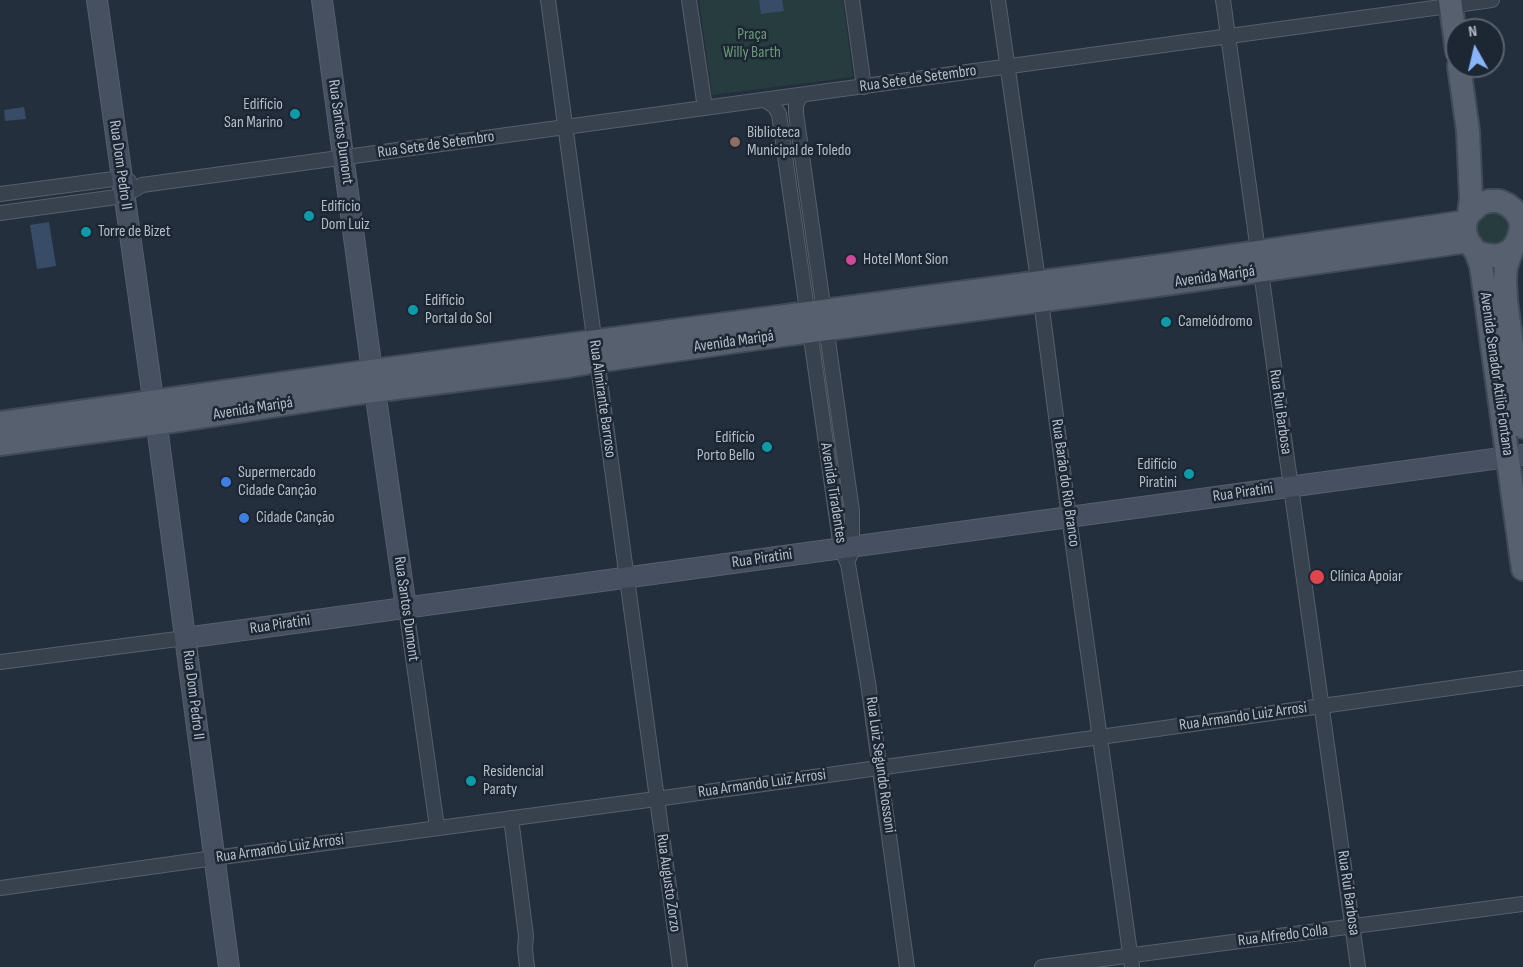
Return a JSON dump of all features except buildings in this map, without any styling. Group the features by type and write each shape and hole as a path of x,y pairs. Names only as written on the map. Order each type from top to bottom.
{"main road":[{"path":"1450,3 1452,18"},
{"path":"1461,78 1468,131 1484,182 1490,191 1510,205 1519,217 1521,225 1517,243 1504,254 1487,255 1470,232 1480,204 1489,201 1510,205"},
{"name":"Avenida Senador Atílio Fontana","path":"1468,131 1470,232 1496,305 1523,427"},
{"name":"Avenida Maripá","path":"0,444 344,385 1470,232"},
{"name":"Avenida Senador Atílio Fontana","path":"1517,243 1506,267 1505,280 1496,305 1515,456 1523,569"},
{"name":"Avenida Maripá","path":"0,423 176,414 176,404 183,397 344,385"}],"street":[{"name":"Rua Dom Pedro II","path":"97,0 123,187 163,415 185,638 229,967"},
{"name":"Rua Santos Dumont","path":"322,0 437,827"},
{"name":"Rua Almirante Barroso","path":"548,0 656,799"},
{"path":"689,0 705,108"},
{"path":"852,0 864,87"},
{"name":"Rua Barão do Rio Branco","path":"998,0 1131,961"},
{"name":"Rua Rui Barbosa","path":"1223,0 1358,967"},
{"name":"Rua Sete de Setembro","path":"123,187 864,87 1450,3 1492,0"},
{"name":"Avenida Tiradentes","path":"801,95 796,105 797,121 818,273 814,363 836,514 847,553"},
{"name":"Avenida Tiradentes","path":"765,100 774,106 779,114 802,276 831,361 852,511 847,553"},
{"path":"780,124 786,118 793,118 797,121"},
{"path":"0,194 123,187"},
{"path":"0,213 123,187"},
{"path":"802,276 804,281 812,285 816,283 818,273"},
{"path":"814,363 820,356 831,361"},
{"name":"Rua Piratini","path":"0,662 627,578 847,553 1070,517 1515,456"},
{"path":"836,514 844,517 852,511"},
{"name":"Rua Luiz Segundo Rossoni","path":"847,553 880,767 907,967"},
{"name":"Rua Armando Luiz Arrosi","path":"0,888 1523,678"},
{"name":"Rua Augusto Zorzo","path":"656,799 680,967"},
{"path":"511,818 526,936 527,967"},
{"name":"Rua Alfredo Colla","path":"1042,967 1131,961 1353,926 1523,904"}],"green space":[{"name":"Praça Willy Barth","path":"699,0 843,0 853,77 712,95"},
{"path":"1493,211 1506,217 1511,230 1505,243 1484,246 1475,236 1475,222 1486,212"}],"water":[{"path":"759,0 782,0 784,11 761,14"},
{"path":"24,107 26,119 5,121 4,110"},
{"path":"49,222 56,266 37,269 30,225"}],"place":[{"name":"Edifício San Marino","path":"295,114"},
{"name":"Biblioteca Municipal de Toledo","path":"735,142"},
{"name":"Edifício Dom Luiz","path":"309,216"},
{"name":"Torre de Bizet","path":"86,232"},
{"name":"Hotel Mont Sion","path":"851,260"},
{"name":"Edifício Portal do Sol","path":"413,310"},
{"name":"Camelódromo","path":"1166,322"},
{"name":"Edifício Porto Bello","path":"767,447"},
{"name":"Edifício Piratini","path":"1189,474"},
{"name":"Supermercado Cidade Canção","path":"226,482"},
{"name":"Cidade Canção","path":"244,518"},
{"name":"Clínica Apoiar","path":"1317,577"},
{"name":"Residencial Paraty","path":"471,781"}]}
